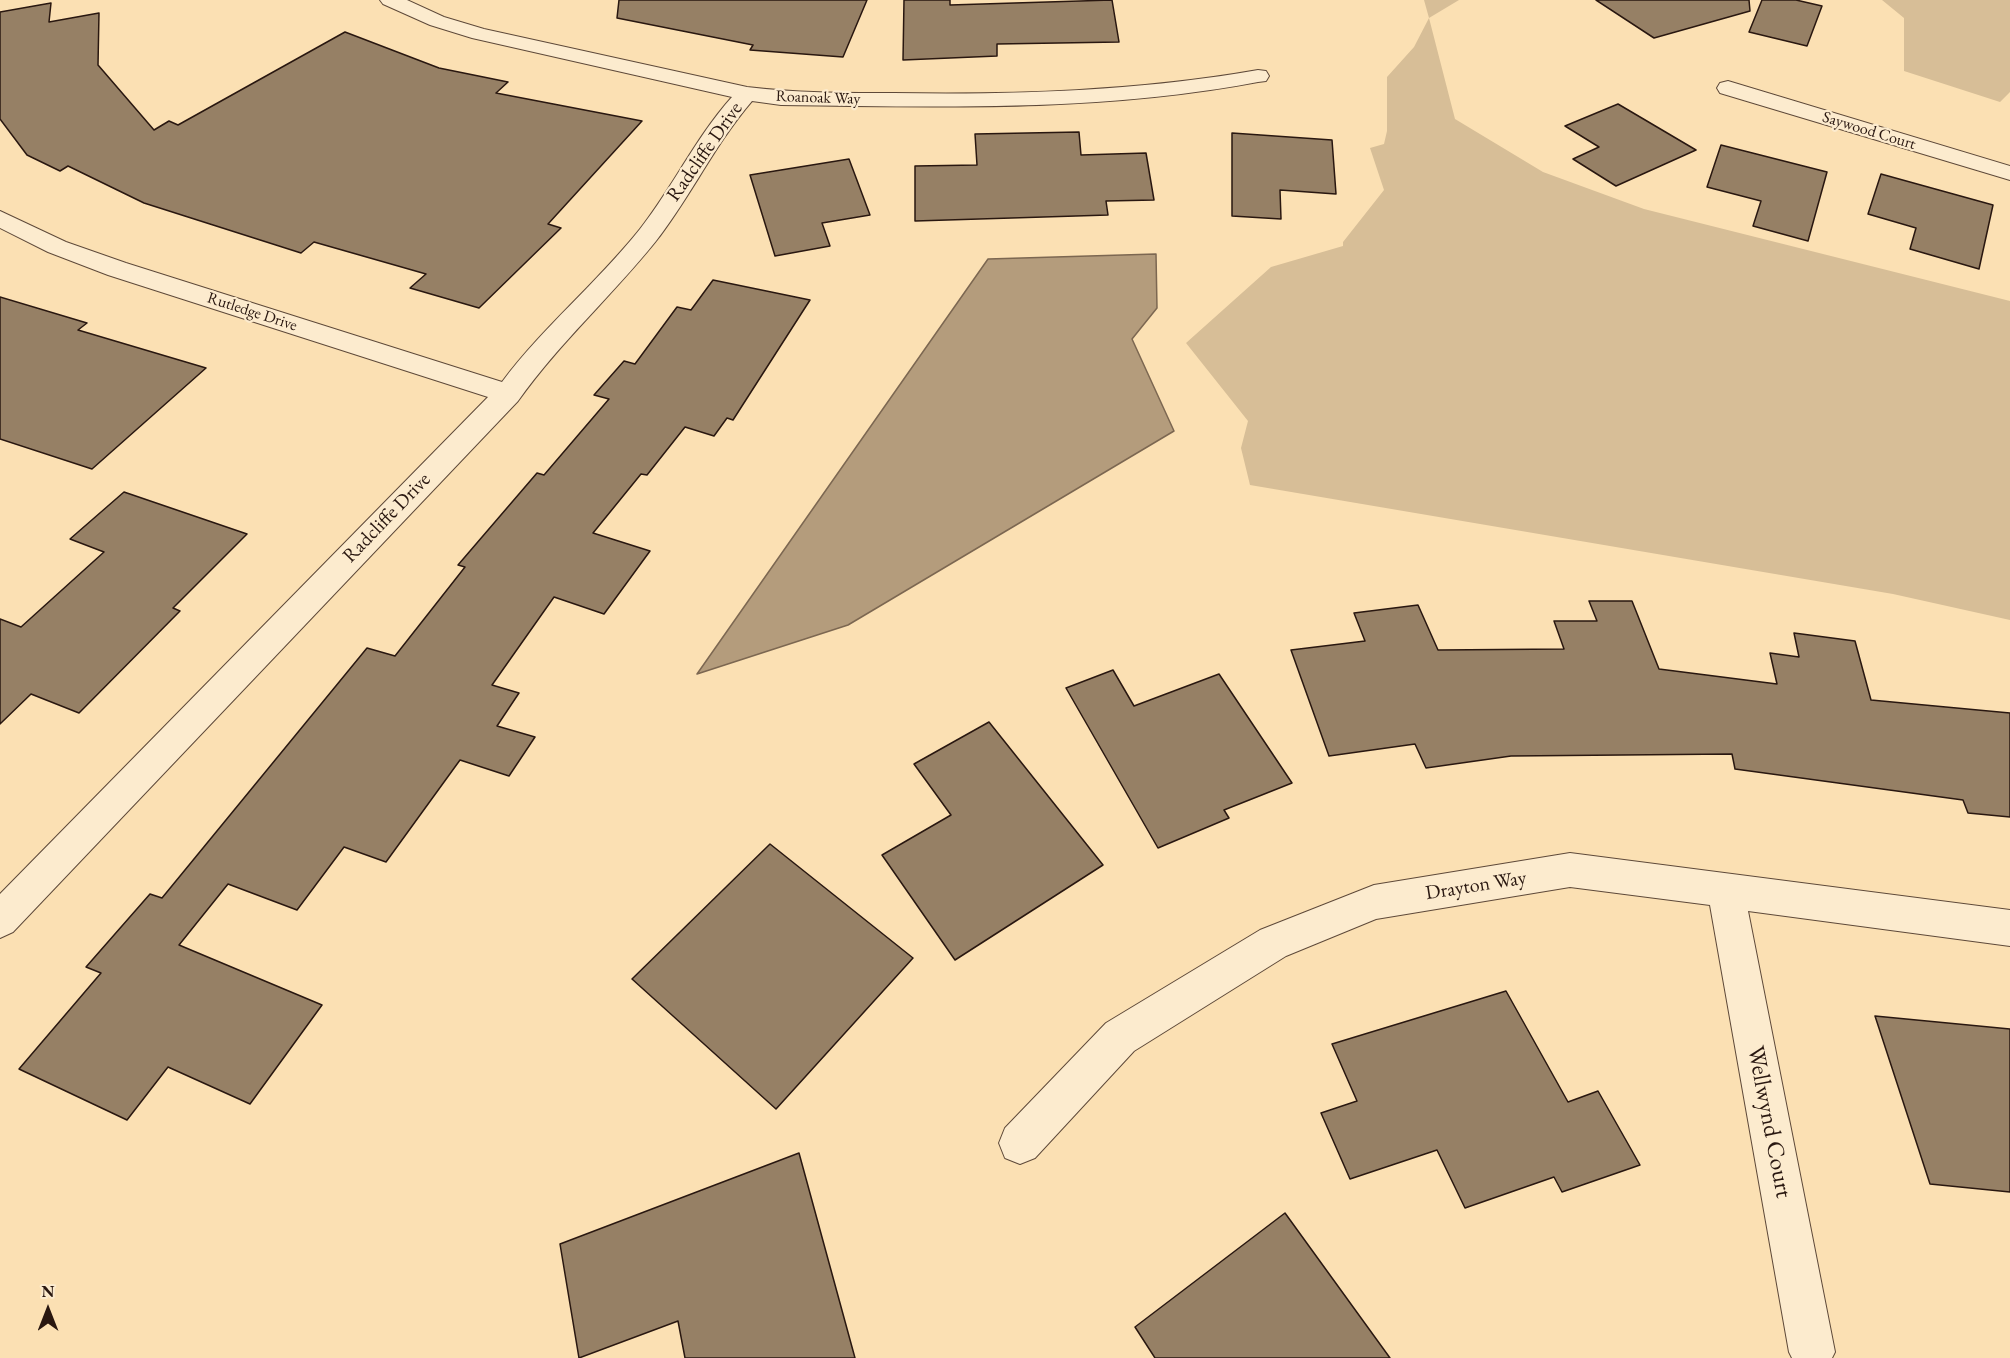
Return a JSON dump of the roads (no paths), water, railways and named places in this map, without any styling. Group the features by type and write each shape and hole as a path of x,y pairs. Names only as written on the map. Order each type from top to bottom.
{"street":[{"name":"Roanoak Way","path":"390,0 437,21 479,34 747,94 781,98 954,101 1119,95 1186,89 1258,76"},
{"name":"Saywood Court","path":"1728,88 2010,173"},
{"name":"Radcliffe Drive","path":"0,920 508,394 530,362 648,236 726,116 747,94"},
{"name":"Rutledge Drive","path":"0,218 57,247 117,269 508,394"},
{"name":"Drayton Way","path":"1020,1143 1120,1037 1273,943 1374,902 1570,870 2010,928"},
{"name":"Wellwynd Court","path":"1726,891 1812,1352"}]}
